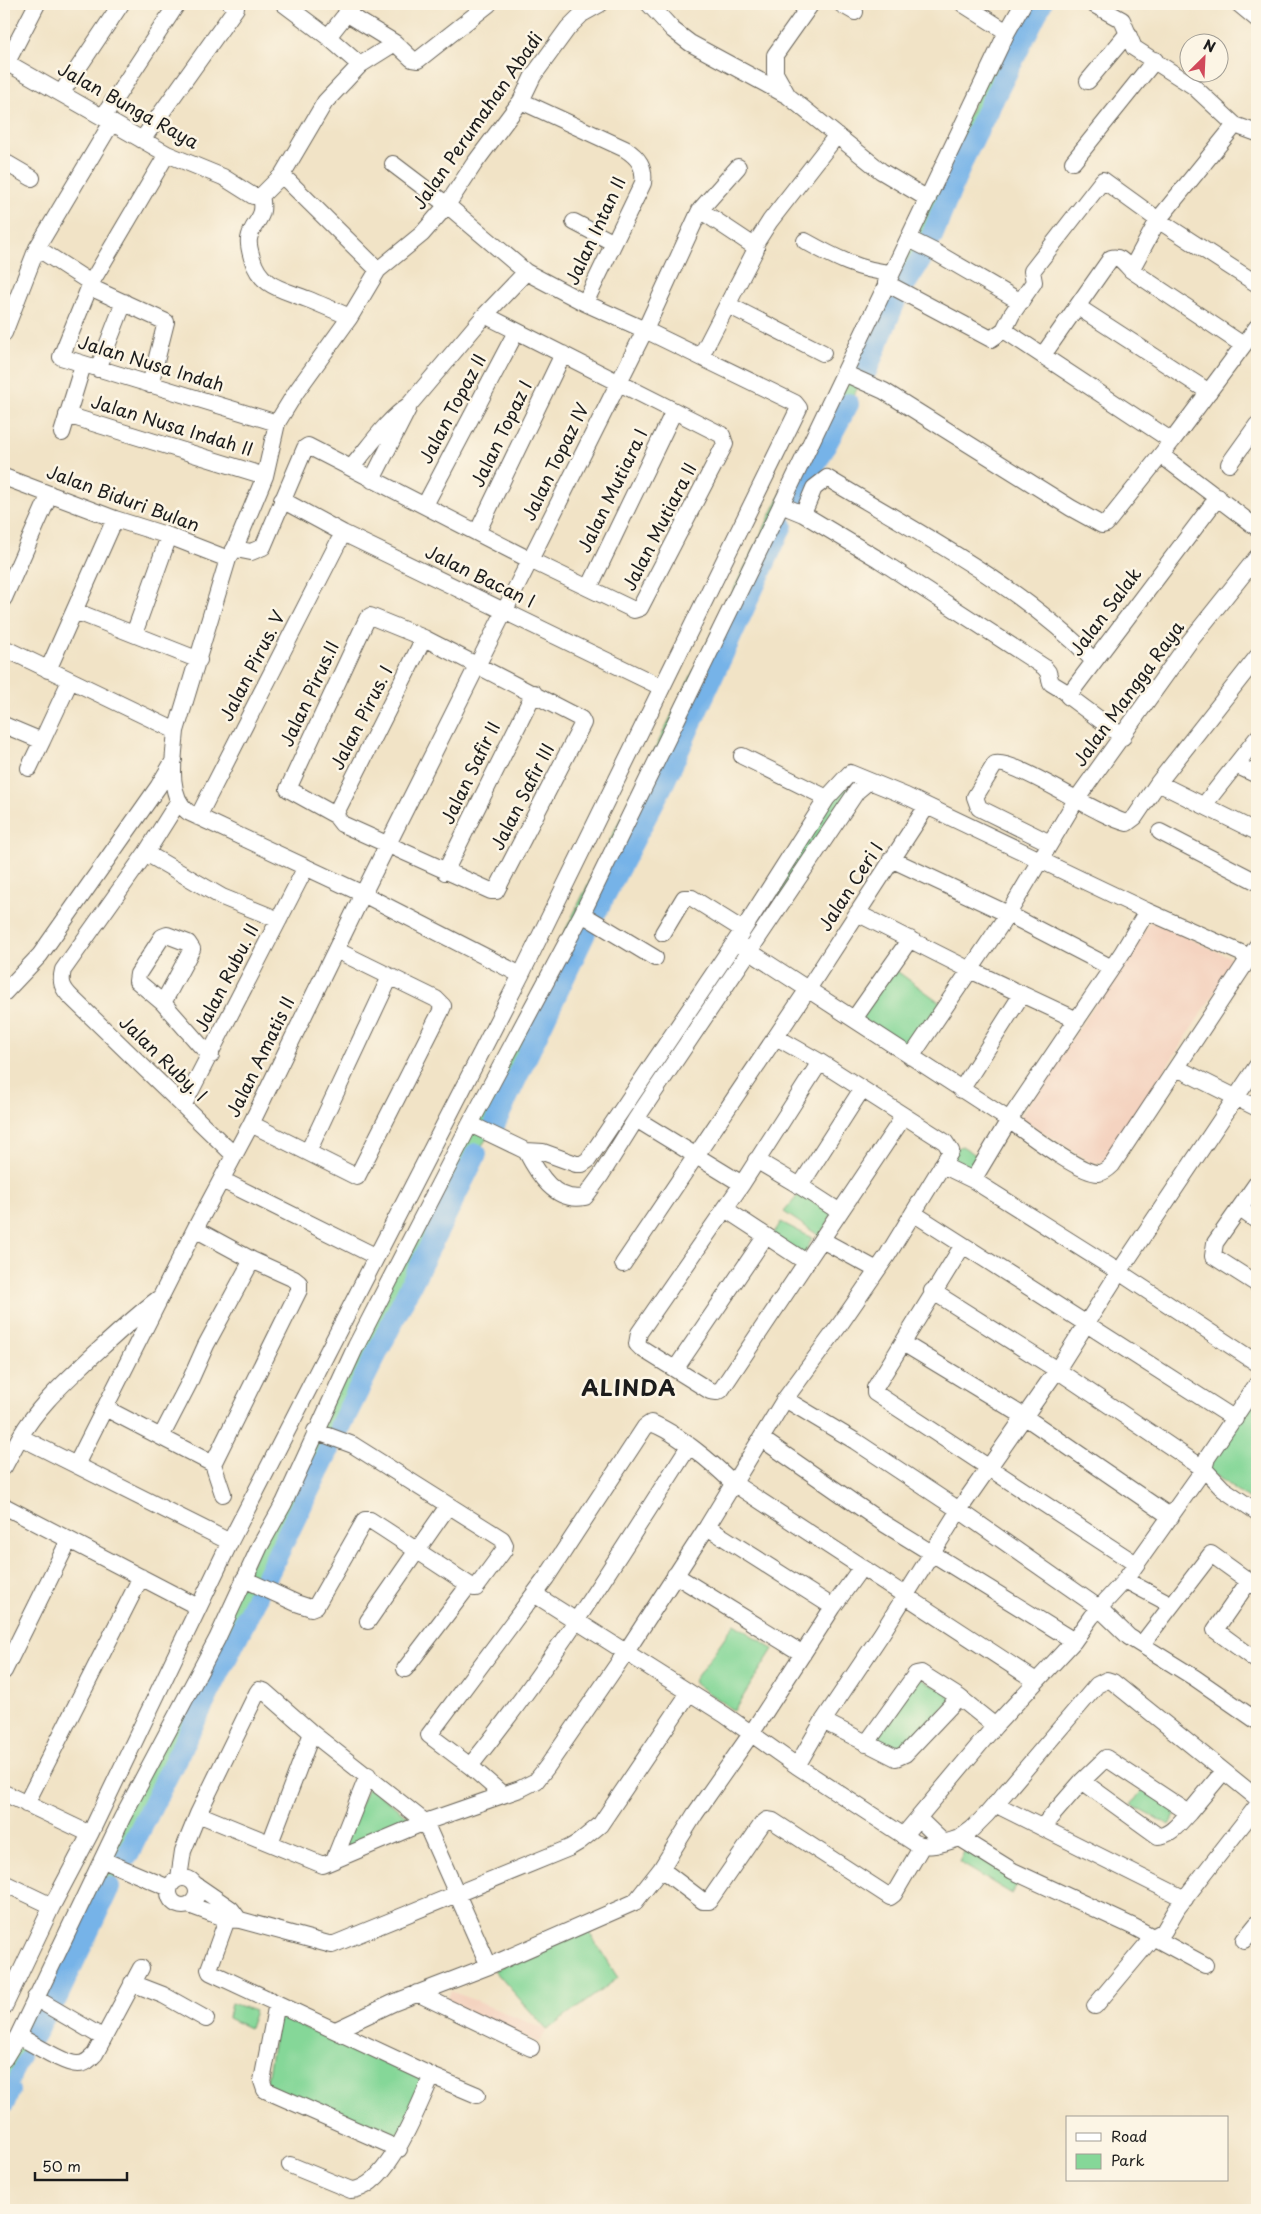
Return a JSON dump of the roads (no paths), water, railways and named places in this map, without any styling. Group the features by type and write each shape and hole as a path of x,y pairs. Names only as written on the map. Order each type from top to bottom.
{"street":[{"path":"6,62 37,4"},
{"path":"62,92 121,4"},
{"path":"4,331 37,248 108,119 177,4"},
{"path":"284,4 328,37 360,65"},
{"path":"328,37 350,8 412,58 420,59 489,4"},
{"name":"Jalan Perumahan Abadi","path":"178,802 174,760 176,731 235,552 265,476 278,423 296,392 350,317 378,270 422,234 447,205 474,164 522,101 533,76 568,28 582,14 600,4"},
{"path":"649,4 673,30 690,43 788,96 881,171 928,198"},
{"path":"788,96 776,73 775,55 811,4"},
{"path":"964,4 1007,32"},
{"path":"4,2060 27,2040 37,1999 108,1862 122,1818 217,1639 254,1583 284,1503 321,1432 356,1346 477,1128 590,918 792,509 850,376 913,241 928,198 1007,32 1023,4"},
{"path":"1239,4 1257,19"},
{"path":"142,140 236,5"},
{"path":"1103,6 1122,20 1134,48 1193,86 1235,125 1257,133"},
{"path":"1088,81 1128,33"},
{"path":"350,317 305,298 280,290 260,277 249,245 249,237 258,223 264,208 261,196 282,174 325,102 360,65 395,43"},
{"path":"1072,162 1155,60"},
{"name":"Jalan Bunga Raya","path":"6,62 62,92 167,154 223,178 253,196 261,196"},
{"name":"Jalan Intan II","path":"522,101 625,149 639,160 644,175 643,183 585,303"},
{"path":"1130,270 1158,220 1235,125"},
{"path":"701,356 755,253 754,246 770,221 837,135"},
{"name":"Jalan Nusa Indah","path":"167,154 91,285 61,352 61,357 278,423"},
{"path":"4,2007 10,1979 52,1906 90,1834 230,1542 520,975 799,408 795,403 701,356 585,303 526,272 447,205 393,164"},
{"path":"5,166 32,178"},
{"path":"645,330 700,210 738,167"},
{"path":"282,174 378,270"},
{"path":"805,241 840,260 880,272 894,284 989,339 1004,330 1012,314 1034,282 1032,271 1103,180 1158,220 1257,284"},
{"path":"700,210 754,246"},
{"path":"574,222 614,243"},
{"path":"913,241 1022,302"},
{"path":"37,248 91,285 166,322 150,385"},
{"path":"1043,355 1111,258 1118,258 1130,270 1244,345"},
{"path":"352,468 399,412 409,405 486,314 526,272"},
{"path":"62,433 67,415 124,302"},
{"path":"728,305 823,353"},
{"path":"1078,307 1209,392"},
{"path":"486,314 516,332 618,382"},
{"path":"850,376 884,391 1098,524 1106,524 1172,441 1257,327"},
{"name":"Jalan Topaz IV","path":"530,560 645,330"},
{"path":"1004,330 1172,441"},
{"name":"Jalan Topaz II","path":"425,504 516,332"},
{"name":"Jalan Topaz I","path":"478,531 563,354"},
{"name":"Jalan Mutiara II","path":"282,500 305,448 308,446 372,480 478,531 530,560 634,610 640,608 724,444 722,435 618,382"},
{"path":"372,480 397,434 409,405"},
{"name":"Jalan Mutiara I","path":"589,588 674,411"},
{"name":"Jalan Nusa Indah II","path":"67,415 265,476"},
{"path":"1229,464 1257,425"},
{"path":"1160,455 1257,528"},
{"name":"Jalan Biduri Bulan","path":"4,478 115,519 169,536 235,552"},
{"path":"792,509 827,478 983,573 1067,634 1094,661"},
{"path":"4,598 50,494"},
{"name":"Jalan Salak","path":"1069,694 1218,498"},
{"path":"235,552 251,552 263,547 282,500"},
{"name":"Jalan Bacan I","path":"282,500 343,533 662,687"},
{"path":"792,509 878,559 1044,667 1048,672 1050,683 1069,694 1070,698 1122,737"},
{"path":"48,670 115,519"},
{"name":"Jalan Pirus. V","path":"198,817 343,533"},
{"path":"134,634 169,536"},
{"name":"Jalan Mangga Raya","path":"911,1057 1008,914 1076,800 1190,641 1257,557"},
{"path":"478,664 530,560"},
{"path":"75,611 199,660"},
{"name":"Jalan Safir III","path":"288,789 335,815 342,824 444,872 491,891 496,891 500,888 583,723 581,718 478,664 424,638 370,616"},
{"name":"Jalan Pirus.II","path":"288,789 370,616"},
{"name":"Jalan Pirus. I","path":"335,815 424,638"},
{"path":"4,648 176,731"},
{"path":"1050,842 979,808 975,797 994,764 1005,765 1040,779 1076,800 1127,823 1135,817 1158,783 1251,677 1257,658"},
{"name":"Jalan Amatis II","path":"76,1465 160,1297 251,1124 478,664"},
{"path":"29,768 70,681"},
{"name":"Jalan Safir II","path":"444,872 534,693"},
{"path":"4,724 42,741"},
{"path":"1204,805 1257,738"},
{"path":"742,756 827,798"},
{"path":"4,993 40,956 158,788 174,760"},
{"path":"1236,765 1257,775"},
{"path":"477,1128 526,1151 543,1152 576,1164 582,1164 588,1160 739,936 827,798 850,772 1040,859 1250,961 1112,1165 1099,1173 1085,1170 750,952 739,936 692,898 684,898 663,933"},
{"path":"526,1151 547,1184 564,1196 574,1199 584,1197 596,1182 636,1119 857,791 869,781"},
{"path":"1158,783 1257,832"},
{"path":"40,956 63,970 146,853 178,802 188,812 306,866 520,975"},
{"name":"Jalan Ceri I","path":"624,1264 808,989 927,806"},
{"path":"1160,832 1257,882"},
{"path":"146,853 222,897 279,920"},
{"path":"891,859 1008,914 1112,968"},
{"name":"Jalan Rubu. II","path":"183,1106 211,1055 306,866"},
{"path":"973,1180 1009,1120 1112,968 1148,911"},
{"path":"857,912 970,970 1077,1020"},
{"path":"590,918 655,958"},
{"path":"164,1003 192,949 188,943 165,935 137,978 139,984 164,1003 211,1055"},
{"path":"854,1019 910,938"},
{"path":"251,1124 354,1176 358,1176 443,1006 436,1000 336,950"},
{"name":"Jalan Ruby. I","path":"63,970 61,983 65,990 234,1155"},
{"path":"308,1152 390,977"},
{"path":"961,1090 1022,994"},
{"path":"198,1814 320,1865 425,1822 536,1782 626,1652 762,1439 785,1399 842,1324 913,1214 950,1151 949,1145 820,1062 776,1037"},
{"path":"820,1062 742,1184 636,1339 637,1344 641,1348 676,1368 710,1391 717,1392 720,1390 904,1116"},
{"path":"797,1766 823,1721 882,1633 959,1510 1057,1370 1119,1272 1257,1066"},
{"path":"1177,1068 1257,1108"},
{"path":"800,1186 862,1089"},
{"path":"636,1119 695,1157 742,1184"},
{"path":"756,1160 840,1212"},
{"path":"942,1165 973,1180 1119,1272 1257,1363"},
{"path":"222,1180 375,1256"},
{"path":"1257,1183 1215,1243 1213,1256 1257,1284"},
{"path":"725,1209 765,1237 806,1262"},
{"path":"1240,1209 1257,1221"},
{"path":"913,1214 1235,1419"},
{"path":"195,1229 299,1283 298,1290 213,1464 223,1494"},
{"path":"676,1368 765,1237"},
{"path":"822,1240 877,1270"},
{"path":"963,1245 932,1291 875,1388 875,1393 990,1466 1136,1564"},
{"path":"160,1437 189,1383 206,1345 252,1260"},
{"path":"932,1291 1057,1370 1204,1469 1206,1474 1223,1488 1257,1512"},
{"path":"4,1468 35,1412 132,1319 160,1297"},
{"path":"903,1343 1025,1417 1171,1517"},
{"path":"903,1836 995,1726 1074,1641 1099,1608 1125,1580 1204,1469 1207,1458 1257,1384"},
{"path":"785,1399 855,1441 959,1510 1099,1608 1129,1637 1257,1721"},
{"path":"105,1408 213,1464"},
{"path":"502,1794 470,1766 429,1735 508,1631 645,1427 651,1423 714,1464 733,1483 1036,1681"},
{"path":"254,1583 296,1603 311,1608 316,1606 365,1520 370,1520 476,1588 504,1550 504,1541 353,1445 341,1442 321,1432"},
{"path":"20,1436 230,1542"},
{"path":"762,1439 932,1554 1074,1641"},
{"path":"470,1766 506,1720 577,1621 689,1446"},
{"path":"4,1506 198,1607"},
{"path":"368,1621 448,1506"},
{"path":"706,1527 833,1607"},
{"path":"4,1671 68,1540"},
{"path":"1142,1644 1211,1554 1253,1584 1215,1630 1257,1661"},
{"path":"336,2030 417,1993 489,1966 635,1902 661,1869 695,1814 752,1734 833,1607 861,1568"},
{"path":"675,1575 803,1654"},
{"path":"26,1804 141,1577"},
{"path":"1125,1580 1172,1605"},
{"path":"406,1670 469,1585"},
{"path":"534,1594 752,1734 903,1836 922,1846 952,1840 972,1829 1097,1685 1107,1680 1113,1682 1257,1798"},
{"path":"866,1744 916,1674 922,1673 959,1697 995,1726"},
{"path":"489,1966 458,1893 425,1822 312,1732 264,1691 259,1690 198,1814 183,1851 174,1883 172,1901 180,1906 189,1905 232,1916 332,1945 458,1893 569,1848 590,1834 600,1825 689,1693"},
{"path":"823,1721 896,1758 905,1754 959,1697"},
{"path":"270,1843 312,1732"},
{"path":"1042,1826 1103,1759 1110,1759 1190,1812"},
{"path":"1082,1781 1158,1836 1163,1836 1174,1829 1190,1812 1223,1772"},
{"path":"334,1860 368,1775"},
{"path":"4,1793 90,1834"},
{"path":"994,1804 1042,1826 1185,1899"},
{"path":"1095,2006 1153,1937 1164,1931 1178,1907 1257,1806"},
{"path":"918,1818 952,1840 1153,1937 1205,1965"},
{"path":"661,1869 703,1901 709,1901 762,1824 767,1820 773,1821 890,1897 894,1894 922,1846"},
{"path":"108,1862 130,1872 174,1883 189,1879 232,1916"},
{"path":"4,1883 52,1906"},
{"path":"189,1905 196,1899 198,1890 196,1885"},
{"path":"232,1916 209,1969 210,1972 432,2076 477,2095"},
{"path":"1244,1940 1257,1924"},
{"path":"27,2040 77,2064 86,2062 95,2054 102,2037 141,1968"},
{"path":"132,1983 164,1995 206,2019"},
{"path":"417,1993 531,2048"},
{"path":"37,1999 102,2037"},
{"path":"277,2003 262,2081 266,2090 399,2149"},
{"path":"290,2165 351,2190 358,2190 367,2186 399,2149 432,2076"}],"waterway":[{"path":"932,236 964,157 1041,4"},
{"path":"907,281 921,259"},
{"path":"866,371 895,301"},
{"path":"796,499 848,404"},
{"path":"597,910 664,782 782,525"},
{"path":"495,1123 585,933"},
{"path":"340,1427 476,1154"},
{"path":"265,1580 328,1451"},
{"path":"127,1856 257,1597"},
{"path":"56,1999 109,1887"},
{"path":"33,2036 45,2015"},
{"path":"9,2091 24,2057"},
{"path":"4,2103 9,2091"}],"district":[{"name":"ALINDA","path":"629,1388"}]}
